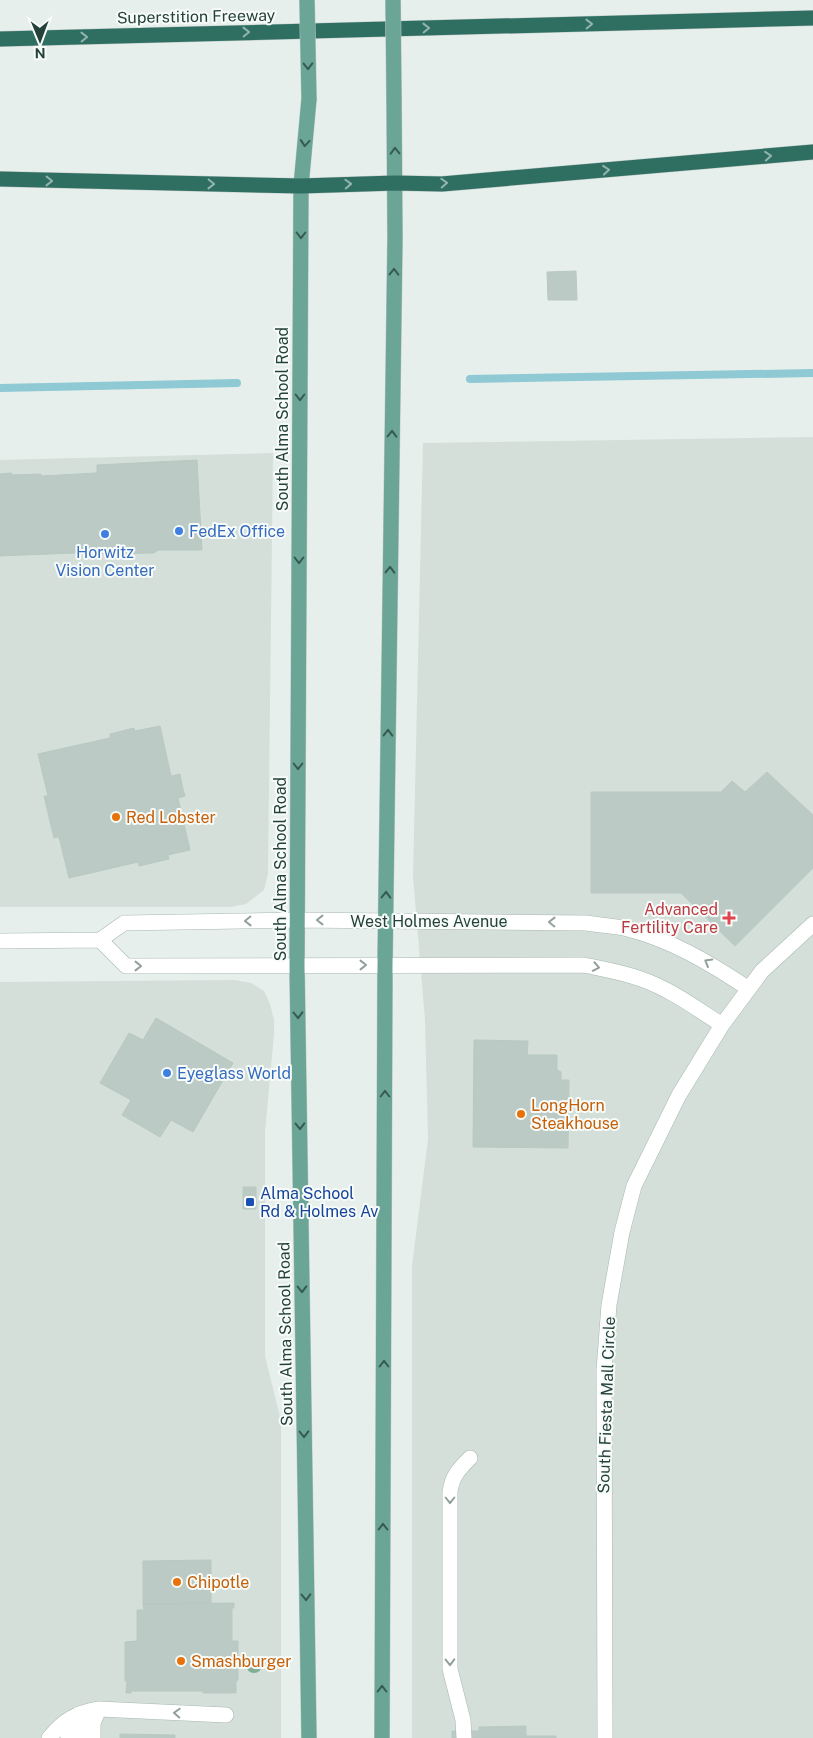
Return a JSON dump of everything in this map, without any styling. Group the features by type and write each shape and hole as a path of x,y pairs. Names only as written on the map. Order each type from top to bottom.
{"highway":[{"name":"Superstition Freeway","path":"0,39 813,18"},
{"path":"0,179 301,186 395,183 442,184 813,152"}],"main road":[{"name":"South Alma School Road","path":"307,0 309,99 301,186 297,966 309,1738"},
{"path":"382,1738 385,965 395,183 393,0"}],"street":[{"name":"West Holmes Avenue","path":"100,940 124,923 386,920 586,923 624,928 659,939 706,961 748,989"},
{"name":"South Fiesta Mall Circle","path":"605,1738 604,1370 609,1305 622,1232 634,1186 679,1095 722,1025 762,971 813,924"},
{"path":"0,941 100,940 126,966 584,965 643,979 677,996 722,1025"},
{"path":"464,1738 463,1720 450,1669 450,1492 453,1476 470,1458"},
{"path":"49,1738 61,1734 88,1711 226,1715"},
{"path":"80,1738 80,1730 88,1711"},
{"path":"88,1711 93,1722 93,1738"}],"shaded area":[{"path":"813,437 813,1738 412,1738 412,1266 428,1139 425,1020 413,876 423,443"},
{"path":"273,453 268,874 264,890 246,904 231,907 0,907 0,460"},
{"path":"235,980 251,983 264,991 274,1020 265,1132 265,1356 281,1421 281,1738 0,1738 0,982"}],"building":[{"path":"576,271 577,300 548,300 547,272"},
{"path":"197,460 202,550 158,550 154,553 100,554 100,552 0,556 0,474 41,474 41,476 97,473 97,465"},
{"name":"Red Lobster","path":"160,726 171,776 180,774 185,796 178,798 190,850 168,855 169,859 139,866 138,862 69,878 59,837 54,838 44,796 48,796 38,754 110,738 110,734 134,728 135,731"},
{"path":"767,772 813,815 813,868 735,946 681,893 591,893 591,792 721,792 732,781 745,792"},
{"name":"Eyeglass World","path":"156,1018 233,1063 193,1132 171,1120 160,1137 122,1115 131,1100 100,1083 129,1033 143,1040"},
{"name":"LongHorn Steakhouse","path":"474,1040 528,1041 527,1055 557,1055 557,1070 561,1072 561,1080 569,1080 568,1148 473,1147"},
{"path":"243,1187 256,1187 256,1209 243,1209"},
{"name":"Chipotle","path":"211,1560 211,1603 143,1604 143,1561"},
{"name":"Smashburger","path":"234,1603 234,1608 232,1608 232,1641 238,1641 236,1693 131,1691 131,1693 126,1693 125,1642 137,1641 137,1610 144,1610 143,1604"},
{"path":"526,1726 526,1736 556,1736 556,1738 472,1738 471,1731 479,1731 479,1727"},
{"path":"452,1731 471,1731 472,1738 452,1738"},
{"path":"120,1734 175,1735 175,1738 120,1738"}],"waterway":[{"path":"470,379 813,373"},
{"path":"0,388 237,383"}],"place":[{"name":"FedEx Office","path":"179,531"},
{"name":"Horwitz Vision Center","path":"105,534"},
{"name":"Red Lobster","path":"116,817"},
{"name":"Advanced Fertility Care","path":"729,918"},
{"name":"Eyeglass World","path":"167,1073"},
{"name":"LongHorn Steakhouse","path":"521,1114"},
{"name":"Alma School Rd & Holmes Av","path":"250,1202"},
{"name":"Chipotle","path":"177,1582"},
{"name":"Smashburger","path":"181,1661"}]}
